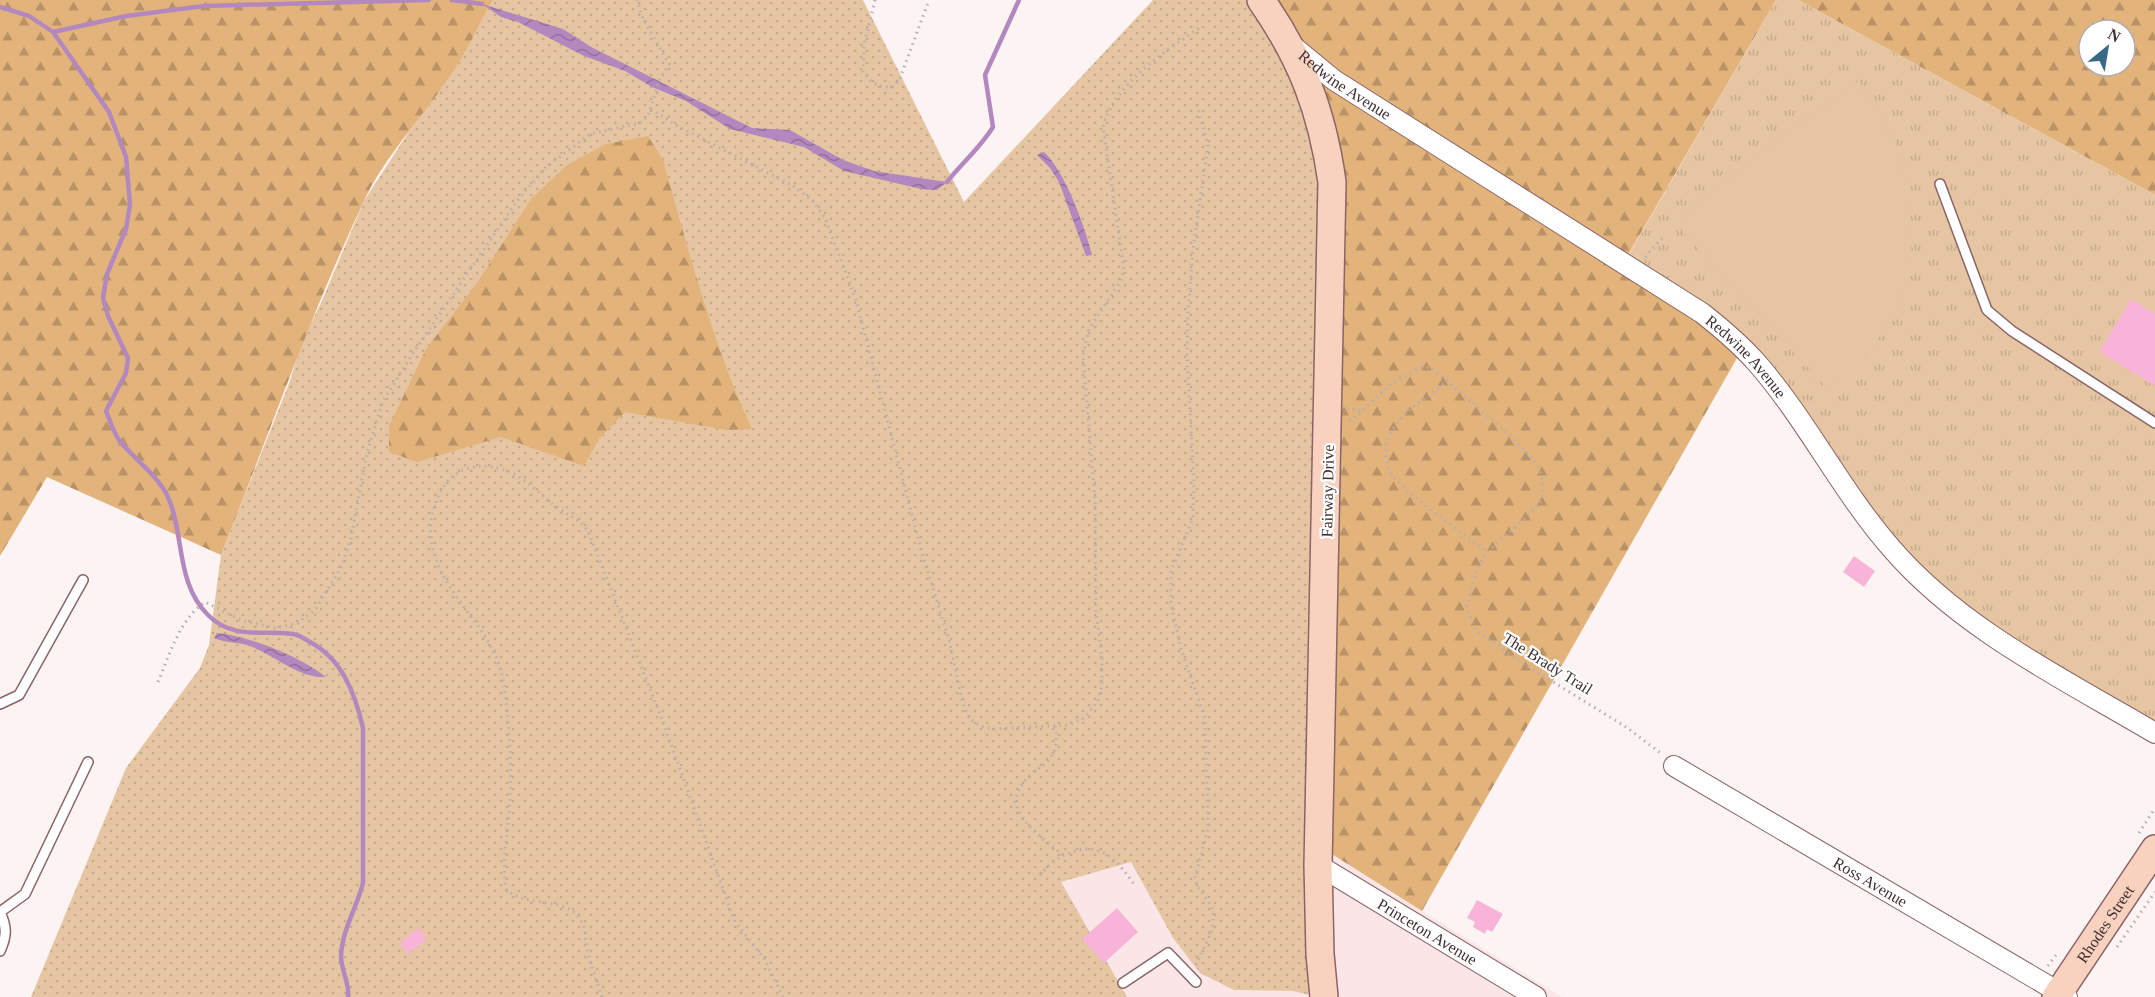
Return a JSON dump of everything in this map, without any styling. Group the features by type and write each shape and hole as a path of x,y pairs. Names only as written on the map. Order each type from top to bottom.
{"street":[{"name":"Fairway Drive","path":"1262,0 1285,34 1312,93 1322,121 1332,182 1329,419 1318,865 1320,954 1324,997"},
{"name":"Redwine Avenue","path":"1285,34 1300,53 1334,80 1702,313 1730,335 1756,362 1871,523 1917,575 1967,617 2001,640 2155,733"},
{"name":"Ross Avenue","path":"1674,766 2061,995"},
{"name":"Rhodes Street","path":"2061,995 2155,849"},
{"name":"Princeton Avenue","path":"1318,865 1536,997"}],"lane":[{"path":"1940,184 1987,310 2012,331 2155,423"},
{"path":"0,704 19,695 83,580"},
{"path":"0,951 5,940 7,925 0,912 25,894 88,762"},
{"path":"1124,983 1168,953 1193,980"}],"path":[{"path":"158,682 185,620 192,610 205,602 241,620 276,628 298,623 315,610 342,566 351,538 367,453 383,401 411,356 517,201 544,168 590,134 640,123 648,116 669,64 643,19 637,0"},
{"path":"875,0 864,45 863,72 872,83 882,88 894,87 900,78 929,0"},
{"path":"651,109 795,187 814,202 826,220 856,300 922,553 949,640 963,704 970,719 980,726 994,729 1055,726 1084,718 1098,700 1102,683 1102,656 1096,611 1095,501 1083,355 1089,329 1120,282 1124,270 1103,127 1108,109 1118,94 1155,60 1202,26"},
{"path":"1193,980 1211,933 1214,916 1212,907 1195,879 1208,828 1204,718 1181,649 1171,606 1171,571 1194,518 1187,356 1188,311 1193,250 1208,145 1197,105"},
{"path":"1634,270 1663,237"},
{"name":"The Brady Trail","path":"1329,419 1340,416 1346,420 1353,419 1393,382 1422,367 1432,368 1448,380 1511,436 1537,464 1543,482 1540,501 1530,514 1487,552 1477,569 1466,608 1476,630 1516,659 1633,732 1674,766"},
{"path":"1448,380 1411,407 1395,426 1385,446 1385,458 1392,474 1408,490 1487,552"},
{"path":"602,997 586,942 584,926 578,916 566,906 520,898 506,889 509,733 499,662 485,635 441,577 434,559 430,533 432,512 441,489 452,475 472,466 494,467 518,476 559,509 574,515 588,531 663,722 735,922 764,958 783,997"},
{"path":"1055,726 1057,750 1052,759 1024,779 1015,802 1019,815 1029,827 1063,855"},
{"path":"1040,875 1047,866 1063,855 1092,849 1102,852 1117,862 1134,884"}],"shaded area":[{"path":"1327,851 1422,911 1562,997 1322,997"},
{"path":"1131,862 1173,938 1234,990 1292,991 1320,997 1127,997 1060,882"}],"green space":[{"path":"0,0 493,0 456,67 392,154 363,203 307,334 221,555 47,477 0,556"},
{"path":"493,0 863,0 964,202 1153,0 1267,0 1341,190 1320,997 1292,991 1234,990 1200,973 1173,938 1131,862 1061,882 1127,997 31,997 126,768 200,668 209,645 221,555 290,381 302,341 321,303 364,201 408,133 451,74"},
{"path":"1267,0 1776,0 1624,262 1741,351 1422,911 1327,851 1341,190"},
{"path":"1776,0 1798,0 2155,195 2155,730 1979,619 1902,552 1741,351 1624,263"},
{"path":"1798,0 2155,0 2155,195"},
{"path":"1859,81 1899,149 1910,209 1912,263 1899,307 1873,347 1840,380 1826,387 1684,234 1681,216 1785,133"},
{"path":"648,136 663,160 713,330 752,429 726,430 625,412 599,439 584,466 501,437 417,462 389,452 389,426 426,349 477,283 531,199 567,165 606,144"}],"water":[{"path":"482,4 563,29 593,48 752,128 790,130 843,160 874,171 947,182 937,190 921,189 844,171 804,147 730,129 686,101 652,87 625,71 584,56 518,22 501,17"},
{"path":"1044,152 1067,186 1092,255 1086,256 1059,182 1050,168 1037,155"},
{"path":"217,633 244,638 274,649 303,662 326,677 316,677 296,670 247,645 214,638"}],"building":[{"path":"2131,299 2155,314 2155,386 2099,352"},
{"path":"1854,556 1875,571 1864,587 1843,572"},
{"path":"1477,900 1503,914 1492,932 1487,929 1485,934 1473,927 1475,922 1467,918"},
{"path":"1117,908 1138,932 1104,963 1082,939"},
{"path":"418,928 427,939 408,954 400,943"}],"waterway":[{"path":"53,32 126,16 204,6 429,0"},
{"path":"452,0 482,4"},
{"path":"947,182 993,127 985,75 1019,0"},
{"path":"0,7 29,16 53,32 109,112 126,157 130,205 126,229 107,274 103,298 108,316 128,358 126,373 106,411 119,440 157,480 167,495 173,510 190,588 208,615 227,628 237,631 293,634 321,649 339,667 356,702 363,728 363,883 342,946 341,961 348,987 348,997"}]}
